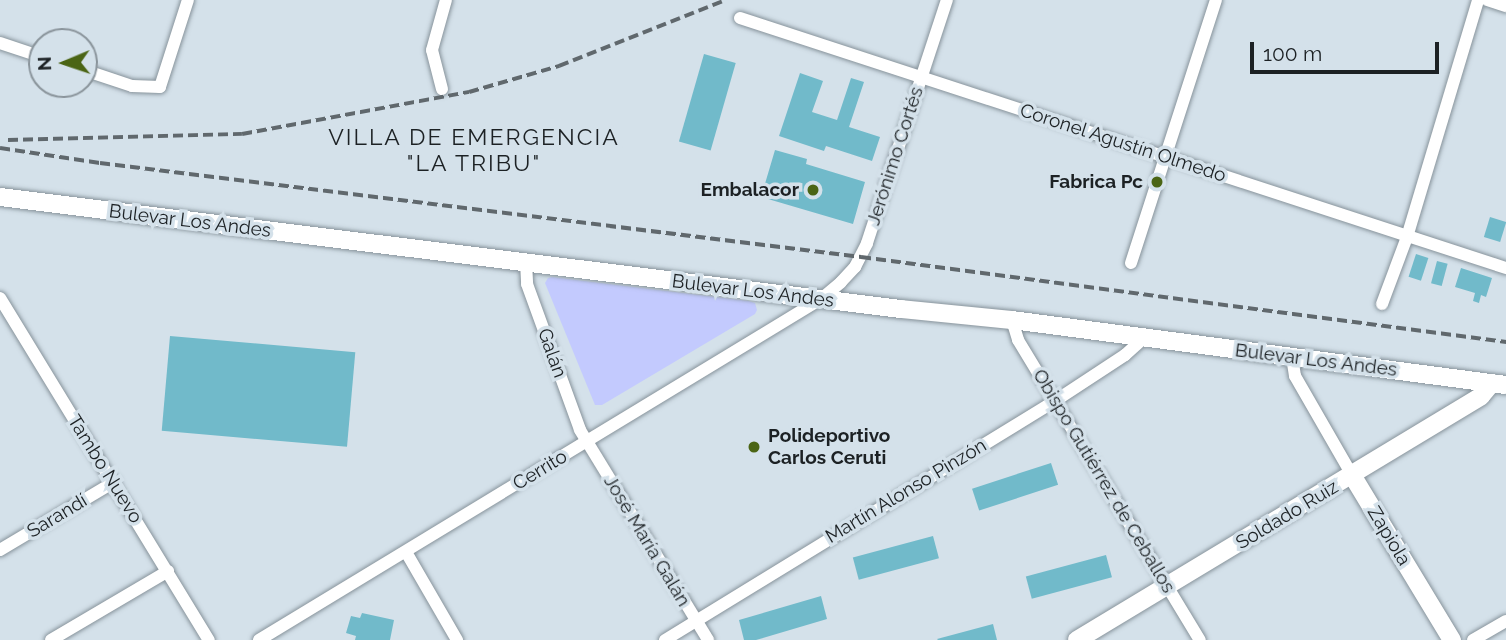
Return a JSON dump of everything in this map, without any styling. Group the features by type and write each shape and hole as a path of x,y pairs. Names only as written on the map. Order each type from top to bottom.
{"main road":[{"name":"Bulevar Los Andes","path":"0,197 821,299 1012,320 1499,384"},
{"name":"Soldado Ruiz","path":"1077,640 1499,384"},
{"name":"Zapiola","path":"1352,475 1452,640"}],"street":[{"path":"98,75 132,86 160,88 188,0"},
{"path":"442,89 432,50 446,0"},
{"name":"Jerónimo Cortés","path":"821,299 841,282 861,257 947,0"},
{"path":"1131,264 1216,0"},
{"path":"1382,304 1406,237 1478,0"},
{"path":"1487,0 1506,6"},
{"name":"Coronel Agustín Olmedo","path":"740,18 1506,268"},
{"path":"0,43 28,52"},
{"name":"Galán","path":"526,262 527,284 587,442"},
{"name":"Tambo Nuevo","path":"0,298 209,640"},
{"name":"Cerrito","path":"259,640 821,299"},
{"name":"Obispo Gutiérrez de Ceballos","path":"1012,320 1018,340 1200,640"},
{"name":"Martín Alonso Pinzón","path":"665,640 1055,401 1125,355 1144,338"},
{"name":"Zapiola","path":"1292,357 1295,376 1352,475"},
{"name":"José María Galán","path":"587,442 708,640"},
{"name":"Sarandí","path":"0,550 114,482"},
{"path":"406,552 457,640"},
{"path":"51,640 168,571"},
{"path":"1473,640 1506,621"}],"shaded area":[{"path":"552,277 749,301 755,303 757,310 755,314 602,405 595,405 545,283"}],"building":[{"path":"704,54 736,63 711,151 679,141"},
{"path":"800,73 823,81 812,112 837,120 851,78 864,82 849,127 880,137 872,161 826,146 824,151 779,136"},
{"name":"Embalacor","path":"775,150 807,159 806,164 865,182 853,224 761,197"},
{"path":"1490,217 1506,222 1500,242 1484,237"},
{"path":"1416,254 1428,258 1421,281 1409,277"},
{"path":"1437,261 1448,264 1442,286 1431,283"},
{"path":"1461,268 1492,278 1486,297 1481,295 1479,303 1473,301 1475,293 1455,287"},
{"path":"170,336 355,352 347,447 162,431"},
{"path":"1051,463 1058,485 979,511 972,489"},
{"path":"933,536 939,558 859,580 853,557"},
{"path":"1106,555 1112,577 1032,599 1026,576"},
{"path":"821,596 827,619 756,640 744,640 739,620"},
{"path":"362,613 394,620 390,640 355,640 356,636 346,633 351,616 360,618"},
{"path":"993,624 997,640 937,639"}],"railway":[{"path":"8,140 242,134 469,92 559,66 726,0"},
{"path":"0,148 100,163 861,257 1506,342"}],"place":[{"name":"Fabrica Pc","path":"1157,182"},
{"name":"Embalacor","path":"813,190"},
{"name":"Polideportivo Carlos Ceruti","path":"754,447"}],"district":[{"name":"VILLA DE EMERGENCIA \"LA TRIBU\"","path":"474,150"}]}
